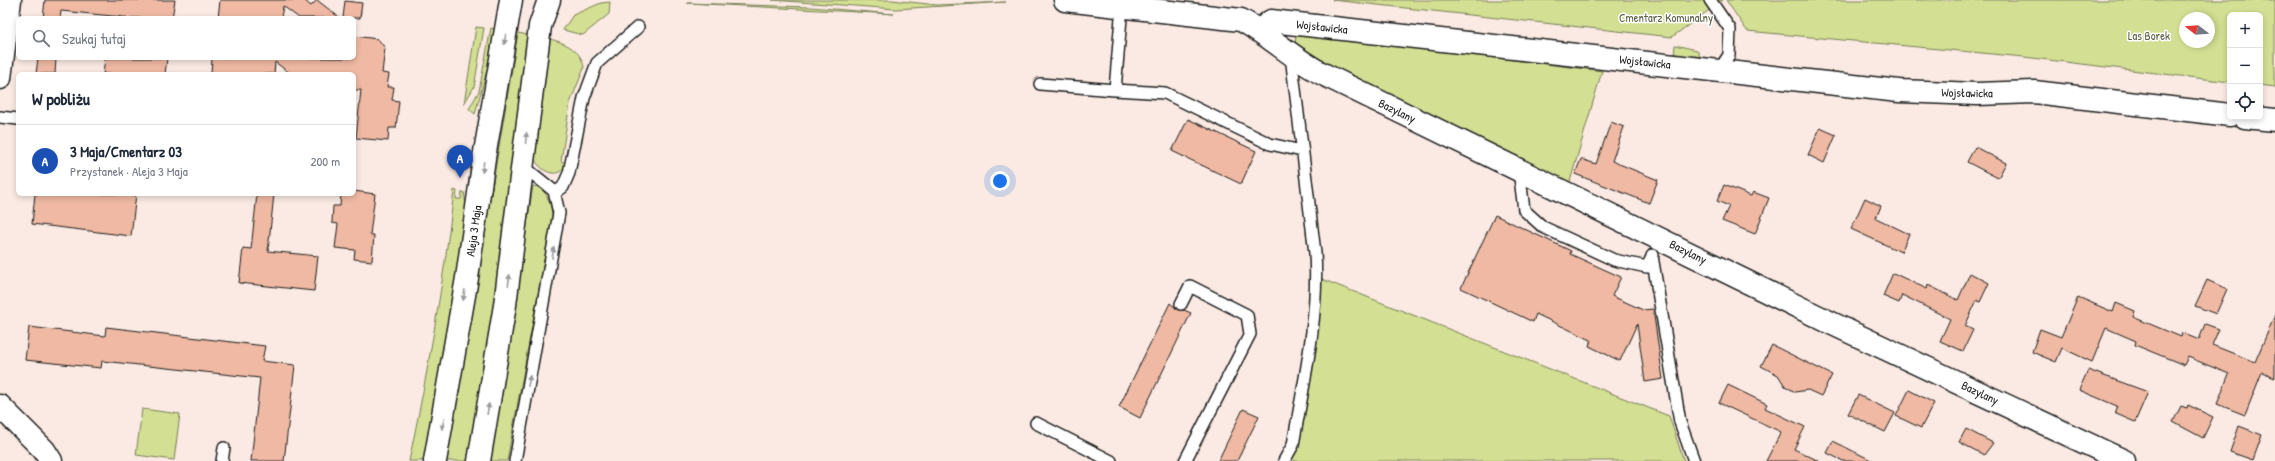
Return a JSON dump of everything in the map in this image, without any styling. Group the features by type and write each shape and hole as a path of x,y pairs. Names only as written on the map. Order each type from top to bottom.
{"street":[{"path":"0,78 10,0"},
{"name":"Aleja 3 Maja","path":"435,461 467,278 484,158 511,0"},
{"path":"479,461 505,305 540,26 549,0"},
{"path":"1065,0 1241,20 1260,30"},
{"name":"Wojsławicka","path":"1260,30 1271,21 1899,91 1977,94 2034,92 2227,115"},
{"name":"Bazylany","path":"1260,30 1291,56 1325,76 1519,170 1656,247 1838,326 2124,461"},
{"path":"2263,119 2275,120"},
{"path":"0,406 44,450 52,461"}],"lane":[{"path":"1710,0 1730,28 1730,55 1719,70"},
{"path":"1115,90 1122,6"},
{"path":"555,193 563,187 569,173 584,98 597,63 638,27"},
{"path":"1284,461 1293,445 1314,329 1317,282 1315,253 1291,56"},
{"path":"1040,84 1164,93 1270,144 1302,151"},
{"path":"0,117 16,119"},
{"path":"515,461 560,213 555,193 549,185 523,166"},
{"path":"1519,170 1524,210 1543,227 1614,260 1647,267 1656,247"},
{"path":"1656,247 1680,422 1694,461"},
{"path":"1181,304 1190,286 1247,315 1250,334 1185,461"},
{"path":"1036,424 1111,461"},
{"path":"222,461 224,448"}],"green space":[{"path":"772,0 892,0 937,5 1006,2 896,9"},
{"name":"Cmentarz Komunalny","path":"1332,0 1723,0 1672,37"},
{"name":"Las Borek","path":"1726,0 2275,0 2275,87 2263,85 2263,12 2227,12 2227,82 2024,57 1747,31"},
{"path":"610,2 609,14 583,35 563,30 573,15 601,3"},
{"path":"687,3 810,7 894,14"},
{"path":"476,27 484,28 474,87 464,104"},
{"path":"491,28 495,29 490,59 475,114 469,109 479,91"},
{"path":"518,33 528,35 495,296 468,461 444,461 465,350"},
{"path":"1302,34 1602,71 1569,185 1299,49 1295,44 1296,35"},
{"path":"549,39 561,42 576,52 583,62 584,68 570,103 561,161 566,163 563,169 554,173 541,167 534,158"},
{"path":"1675,45 1697,50 1702,60 1674,57"},
{"path":"533,186 542,190 548,198 552,218 507,461 489,461"},
{"path":"454,190 457,191 456,199 461,199 462,192 464,192 466,205 445,354 425,461 409,461 435,326"},
{"path":"1319,278 1669,416 1684,461 1284,461 1293,445"},
{"path":"142,409 180,414 174,460 136,455"}],"building":[{"path":"45,0 175,0 172,16 112,16 61,11 60,16 43,16"},
{"path":"220,0 304,0 311,6 317,0 337,16 296,16 283,6 281,16 218,16"},
{"path":"345,1 362,3 360,18 356,18 356,16 343,16"},
{"path":"356,36 378,39 385,48 382,73 389,74 387,87 394,87 392,100 399,101 396,128 389,128 388,141 356,138 361,90 356,90 356,72 288,72 275,62 274,72 211,72 212,60 356,60"},
{"path":"38,60 56,60 55,72 36,72"},
{"path":"105,60 167,60 165,72 103,72"},
{"path":"1188,119 1256,151 1241,184 1172,151"},
{"path":"1611,122 1624,127 1612,161 1658,180 1649,203 1575,174 1581,159 1596,164"},
{"path":"1820,128 1836,135 1824,163 1808,155"},
{"path":"1975,147 2006,163 1998,178 1967,162"},
{"path":"1724,185 1751,196 1753,192 1769,198 1755,234 1722,221 1729,206 1717,201"},
{"path":"356,191 375,194 370,235 374,235 372,261 354,259 355,250 335,248 338,224 332,223 333,206 340,206 341,196 356,196"},
{"path":"35,196 136,196 131,236 32,224"},
{"path":"257,196 274,196 268,251 318,256 314,291 239,283 243,248 251,249"},
{"path":"1865,198 1881,206 1876,218 1909,234 1901,252 1851,229"},
{"path":"1495,215 1571,251 1570,254 1621,277 1612,296 1643,310 1653,309 1663,379 1645,382 1637,324 1620,361 1589,346 1591,340 1536,314 1533,322 1461,288"},
{"path":"1893,273 1927,289 1928,285 1958,300 1970,273 1989,283 1980,302 1977,300 1965,326 1973,330 1963,351 1940,341 1950,319 1902,295 1899,303 1883,296"},
{"path":"2207,280 2227,289 2216,314 2195,306"},
{"path":"2078,297 2113,312 2116,303 2135,311 2133,317 2181,337 2182,333 2199,340 2205,324 2219,329 2212,345 2255,362 2275,315 2275,377 2262,372 2245,415 2217,404 2229,374 2188,357 2184,365 2135,345 2136,341 2106,328 2092,362 2062,348 2056,362 2032,352 2040,329 2061,337"},
{"path":"1170,303 1178,310 1184,310 1191,313 1140,418 1119,407"},
{"path":"29,327 105,336 106,327 265,346 262,361 295,365 284,461 251,461 260,378 102,361 101,368 25,360"},
{"path":"1772,345 1832,375 1821,396 1808,390 1795,392 1785,386 1778,375 1761,366"},
{"path":"2088,370 2148,392 2135,422 2114,413 2117,406 2079,390"},
{"path":"1728,385 1767,404 1765,408 1805,427 1794,449 1819,461 1766,461 1781,432 1719,403"},
{"path":"1909,390 1934,403 1921,428 1896,416"},
{"path":"1858,395 1895,413 1885,432 1848,414"},
{"path":"2188,405 2213,417 2203,438 2173,422 2181,406 2187,408"},
{"path":"1243,409 1259,416 1237,461 1218,461"},
{"path":"2239,426 2262,435 2253,460 2230,452"},
{"path":"1966,429 1993,443 1984,455 1959,442"},
{"path":"1833,441 1873,461 1843,461 1827,453"}],"place":[{"name":"3 Maja/Cmentarz 03","path":"460,178"}]}
